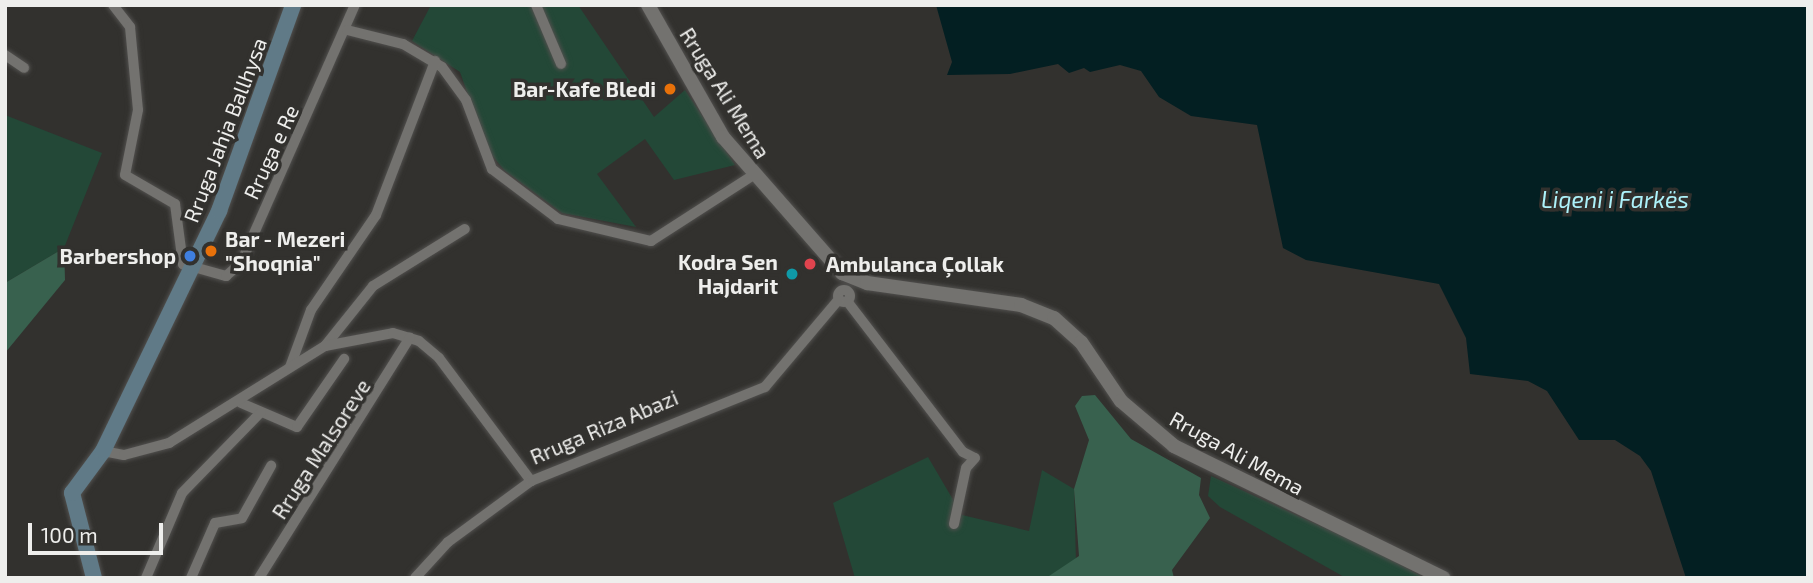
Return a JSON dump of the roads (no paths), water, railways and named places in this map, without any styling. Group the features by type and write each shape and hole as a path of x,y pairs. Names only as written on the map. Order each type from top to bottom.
{"main road":[{"name":"Rruga Jahja Ballhysa","path":"94,578 72,493 103,451 109,430 192,268 235,174 293,5"}],"street":[{"name":"Rruga e Re","path":"192,268 226,275 241,263 355,5"},
{"path":"536,5 561,64"},
{"name":"Rruga Ali Mema","path":"648,5 752,176 846,292 1021,305 1054,318 1081,342 1121,401 1174,446 1443,578"},
{"path":"110,7 130,27 138,110 125,175 175,204 178,259 192,268"},
{"path":"346,30 403,44 435,61 461,89 492,169 558,219 651,241 752,176"},
{"path":"5,55 24,68"},
{"path":"290,367 311,310 376,215 435,61"},
{"path":"325,346 373,286 465,229"},
{"path":"846,292 963,452 975,458 966,468 954,524"},
{"name":"Rruga Riza Abazi","path":"410,337 439,358 531,481 765,387 846,292"},
{"path":"103,451 145,452 241,403 290,367 325,346 393,333 410,337"},
{"name":"Rruga Malsoreve","path":"258,578 410,337"},
{"path":"241,403 297,427 344,359"},
{"path":"146,578 182,493 261,412"},
{"path":"191,578 215,523 242,518 271,466"},
{"path":"415,578 448,542 531,481"}],"water":[{"name":"Liqeni i Farkës","path":"936,5 1808,5 1808,578 1686,578 1651,471 1640,456 1615,440 1579,440 1547,391 1528,381 1470,374 1466,338 1439,284 1306,260 1283,248 1257,125 1191,116 1159,97 1141,71 1120,65 1090,72 1084,68 1069,73 1058,64 1010,74 947,75 952,62"}],"place":[{"name":"Bar-Kafe Bledi","path":"670,89"},
{"name":"Bar - Mezeri \"Shoqnia\"","path":"211,251"},
{"name":"Barbershop","path":"190,256"},
{"name":"Ambulanca Çollak","path":"810,264"},
{"name":"Kodra Sen Hajdarit","path":"792,274"}]}
